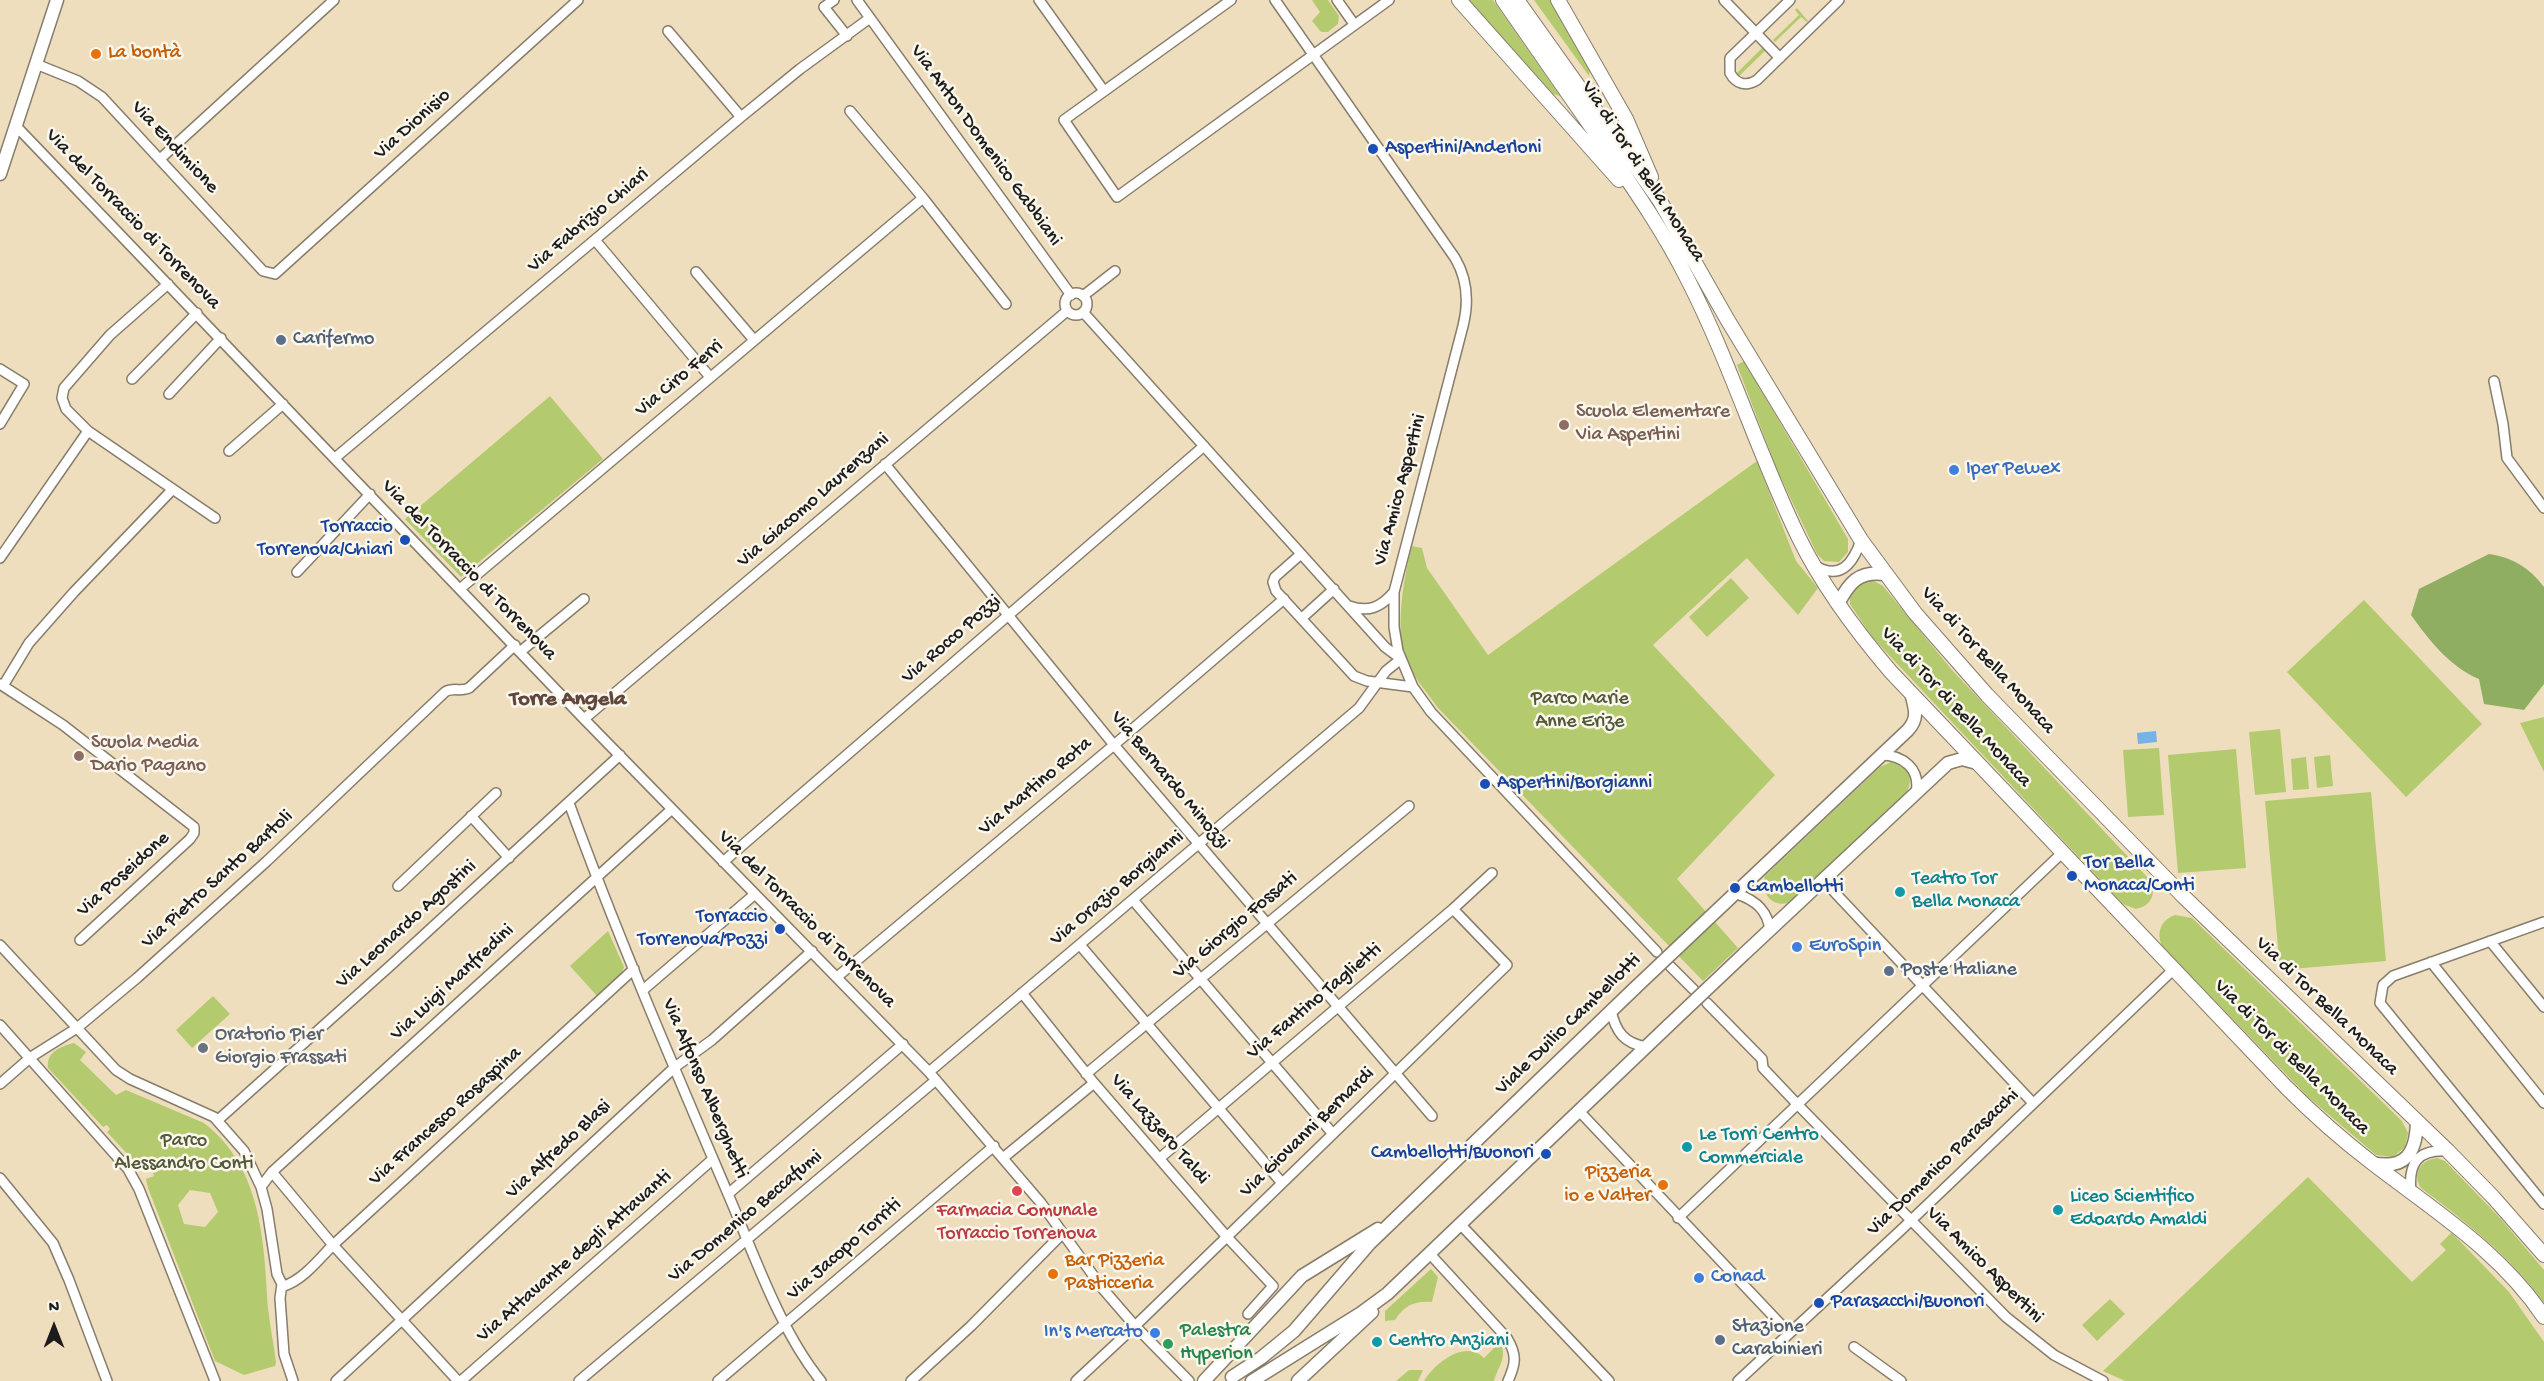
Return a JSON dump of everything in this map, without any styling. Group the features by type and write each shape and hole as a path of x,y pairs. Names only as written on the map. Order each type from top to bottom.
{"main road":[{"path":"0,174 57,0"},
{"path":"1459,0 1652,217"},
{"name":"Via di Tor di Bella Monaca","path":"1503,0 1652,217 1688,278 1729,367 1783,504 1812,563 1838,604 1872,650 2062,853 2303,1103 2372,1163 2461,1229 2495,1259 2527,1294 2544,1317"},
{"name":"Via di Tor Bella Monaca","path":"1517,0 1660,201 1727,320 1861,540 1934,637 2010,719 2183,896 2448,1151 2493,1197 2544,1255"},
{"path":"1558,0 1626,119 1660,201"},
{"path":"1838,604 1846,588 1856,577 1870,573 1884,573"},
{"name":"Viale Duilio Cambellotti","path":"1232,1377 1261,1358 1294,1331 1364,1250 1635,988 1908,730 1915,721 1911,693"},
{"path":"1298,1381 1646,1047 1951,760 1962,759 1977,763"},
{"path":"2372,1163 2391,1165 2405,1159 2415,1143 2417,1122"},
{"path":"1207,1380 1302,1276 1397,1218"},
{"path":"1252,1381 1361,1313 1387,1294"}],"street":[{"path":"160,159 334,0"},
{"name":"Via Dionisio","path":"272,275 281,271 578,0"},
{"path":"834,0 824,7 847,36"},
{"name":"Via Anton Domenico Gabbiani","path":"857,0 1071,295"},
{"path":"1039,0 1104,91"},
{"path":"1231,0 1064,120 1117,197 1389,0"},
{"name":"Via Amico Aspertini","path":"1275,0 1455,258 1467,290 1463,326 1394,592 1394,627 1401,659 1413,687 1435,718 1657,951"},
{"path":"1337,0 1354,24"},
{"path":"1724,0 1780,58"},
{"path":"1790,0 1730,58 1728,69 1733,78 1742,84 1752,83 1839,0"},
{"name":"Via Fabrizio Chiari","path":"335,458 741,117 800,69 870,18"},
{"path":"668,31 741,117"},
{"name":"Via Endimione","path":"36,64 72,78 94,90 263,271 272,275"},
{"path":"850,111 923,198 1006,304"},
{"name":"Via del Torraccio di Torrenova","path":"16,126 584,719 903,1044 1039,1200 1103,1289 1135,1326"},
{"name":"Via Ciro Ferri","path":"460,588 923,198"},
{"path":"595,240 710,377"},
{"path":"1083,296 1115,271"},
{"path":"696,272 754,340"},
{"path":"168,284 110,335 64,388 62,398 66,409 88,431 215,518"},
{"path":"1077,293 1083,296 1087,302 1083,312 1073,315 1067,311 1065,304 1071,295 1077,293"},
{"name":"Via Giacomo Laurenzani","path":"584,719 1067,311"},
{"path":"1083,312 1389,651 1401,659"},
{"path":"132,379 197,313"},
{"path":"169,394 221,338"},
{"path":"0,369 24,384 0,424"},
{"path":"2494,381 2507,458 2544,508"},
{"path":"229,451 283,404"},
{"path":"0,558 88,431"},
{"name":"Via Rocco Pozzi","path":"723,862 1204,446"},
{"name":"Via Bernardo Minozzi","path":"885,464 1114,745 1431,1116"},
{"path":"2,685 29,643 74,592 172,490"},
{"path":"297,572 370,494"},
{"path":"1812,563 1829,571 1843,568 1856,556 1861,540"},
{"path":"1301,554 1274,579 1274,586 1284,599 1354,676 1413,687"},
{"path":"1302,618 1334,589"},
{"path":"1349,606 1365,610 1374,608 1394,592"},
{"path":"518,648 584,599"},
{"name":"Via Martino Rota","path":"837,977 1284,599"},
{"name":"Via Pietro Santo Bartoli","path":"0,1084 31,1057 77,1028 137,978 267,861 449,690 469,688 518,648"},
{"name":"Via Orazio Borgianni","path":"929,1072 1359,708 1389,668 1401,659"},
{"name":"Via Poseidone","path":"2,685 63,725 194,827 194,833 190,839 80,940"},
{"name":"Via Leonardo Agostini","path":"218,1120 620,755"},
{"path":"1881,755 1896,757 1911,766 1917,777 1916,793"},
{"path":"398,886 496,793"},
{"name":"Via Alfonso Alberghetti","path":"569,803 634,969 748,1240 786,1324 805,1360 821,1381"},
{"name":"Via Giorgio Fossati","path":"1086,1074 1409,806"},
{"name":"Via Luigi Manfredini","path":"261,1187 272,1172 672,809"},
{"path":"471,816 509,858"},
{"path":"1678,1218 2062,853"},
{"name":"Via Fantino Taglietti","path":"1160,1158 1216,1108 1454,909 1492,873"},
{"path":"1823,880 2033,1103"},
{"path":"643,990 755,894"},
{"path":"1737,894 1761,907 1767,915 1770,931"},
{"path":"1133,900 1333,1134"},
{"name":"Via Giovanni Bernardi","path":"1080,1380 1507,965 1454,909"},
{"path":"2543,924 2393,976 2383,985 2380,1003 2544,1204"},
{"path":"2490,941 2544,1007"},
{"path":"0,945 109,1064 123,1075 202,1110 218,1120 244,1151 261,1187 277,1274 282,1284 280,1298 283,1348 286,1365 290,1368 293,1381"},
{"path":"1080,945 1282,1183"},
{"name":"Via Alfredo Blasi","path":"336,1381 675,1067 712,1040 812,951"},
{"path":"2431,962 2544,1103"},
{"path":"1670,966 1694,990"},
{"name":"Via Francesco Rosaspina","path":"282,1284 284,1286 297,1280 634,969"},
{"name":"Via Domenico Parasacchi","path":"1738,1381 2174,969"},
{"name":"Via Lazzero Taldi","path":"1022,993 1086,1074 1227,1237 1273,1286 1248,1314"},
{"name":"Via Amico Aspertini","path":"1707,1003 1762,1059 1763,1068 1798,1105 2017,1327 2055,1355 2103,1381"},
{"path":"1611,1011 1621,1036 1632,1044 1646,1047"},
{"path":"0,1025 121,1159 134,1178 215,1381"},
{"path":"728,1194 903,1044"},
{"name":"Via Domenico Beccafumi","path":"579,1381 936,1080"},
{"path":"1003,1158 1094,1083"},
{"path":"1580,1112 1789,1333"},
{"name":"Via Jacopo Torriti","path":"718,1381 994,1146"},
{"path":"2411,1192 2410,1174 2416,1161 2430,1152 2448,1151"},
{"name":"Via Attavante degli Attavanti","path":"459,1381 713,1159"},
{"path":"272,1172 333,1245 459,1381"},
{"path":"0,1178 52,1243 69,1280 107,1381"},
{"path":"1461,1225 1609,1381"},
{"path":"911,1381 971,1326 1063,1233"},
{"path":"1430,1254 1507,1338 1514,1351 1515,1362 1508,1381"},
{"path":"1135,1326 1189,1381"},
{"path":"1854,1347 1901,1381"}],"green space":[{"path":"1312,0 1328,0 1339,16 1338,24 1328,32 1321,32 1312,21 1320,12"},
{"path":"1467,0 1493,0 1560,96 1553,94"},
{"path":"1534,0 1552,0 1590,70 1589,76"},
{"path":"1797,8 1808,21 1801,17 1775,42 1773,40 1799,15 1795,10"},
{"path":"1764,46 1767,49 1738,77 1736,74"},
{"path":"1744,361 1848,539 1848,552 1839,562 1824,561 1817,554 1777,470 1737,365"},
{"path":"550,396 603,459 461,577 405,519"},
{"name":"Parco Marie Anne Erize","path":"1757,461 1796,561 1818,588 1798,615 1747,558 1653,645 1775,775 1677,879 1738,948 1703,981 1438,708 1415,677 1405,657 1401,632 1402,602 1412,546 1422,548 1427,568 1488,655"},
{"path":"2489,554 2520,564 2544,587 2544,684 2524,710 2484,704 2479,679 2450,660 2411,615 2419,589"},
{"path":"1731,578 1749,598 1707,637 1689,617"},
{"path":"1864,581 1874,581 1883,586 1952,670 2150,880 2153,895 2146,905 2136,909 2123,904 1872,637 1850,604 1850,594"},
{"path":"2364,600 2482,724 2406,797 2287,672"},
{"path":"2544,717 2544,772 2520,723"},
{"path":"2280,729 2286,792 2255,795 2249,732"},
{"path":"2159,748 2164,815 2128,817 2123,750"},
{"path":"2236,749 2246,868 2178,873 2168,755"},
{"path":"2330,755 2333,786 2317,788 2314,757"},
{"path":"2306,757 2309,789 2293,790 2291,759"},
{"path":"1891,762 1902,765 1908,772 1910,782 1907,792 1791,902 1778,903 1769,898 1764,888 1765,876 1880,767"},
{"path":"2371,792 2386,961 2280,970 2265,801"},
{"path":"2175,915 2192,918 2402,1121 2408,1133 2405,1147 2393,1157 2376,1155 2308,1097 2162,946 2161,927 2166,920"},
{"path":"608,931 624,967 621,975 597,996 570,966"},
{"path":"213,996 230,1014 192,1048 176,1030"},
{"name":"Parco Alessandro Conti","path":"74,1043 86,1052 80,1060 116,1095 126,1090 204,1123 223,1141 238,1161 249,1184 261,1232 275,1366 244,1375 215,1361 148,1188 146,1179 154,1176 151,1167 141,1169 107,1132 110,1129 107,1125 103,1127 48,1068 49,1058 55,1051","holes":["190,1190 210,1193 218,1212 205,1227 184,1224 178,1205"]},
{"path":"2437,1158 2445,1161 2501,1219 2544,1270 2544,1303 2502,1255 2471,1227 2421,1188 2417,1178 2419,1168 2431,1159"},
{"path":"2308,1177 2412,1282 2446,1250 2440,1244 2451,1233 2453,1234 2509,1292 2544,1342 2544,1381 2125,1381 2103,1371"},
{"path":"1431,1269 1438,1277 1432,1302 1410,1305 1395,1320 1385,1321 1385,1311"},
{"path":"2110,1299 2125,1314 2097,1341 2082,1325"},
{"path":"1500,1342 1503,1357 1494,1381 1424,1381 1435,1367 1451,1356 1468,1351 1484,1358"},
{"path":"1409,1370 1423,1370 1418,1381 1396,1381"}],"water":[{"path":"2156,731 2157,742 2138,744 2137,733"}],"place":[{"name":"La bontà","path":"96,54"},
{"name":"Aspertini/Anderloni","path":"1373,149"},
{"name":"Carifermo","path":"281,340"},
{"name":"Scuola Elementare Via Aspertini","path":"1564,425"},
{"name":"Iper Pewex","path":"1954,470"},
{"name":"Torraccio Torrenova/Chiari","path":"405,540"},
{"name":"Scuola Media Dario Pagano","path":"79,756"},
{"name":"Aspertini/Borgianni","path":"1485,784"},
{"name":"Tor Bella Monaca/Conti","path":"2072,876"},
{"name":"Cambellotti","path":"1735,888"},
{"name":"Teatro Tor Bella Monaca","path":"1900,892"},
{"name":"Torraccio Torrenova/Pozzi","path":"780,929"},
{"name":"EuroSpin","path":"1797,947"},
{"name":"Poste Italiane","path":"1889,971"},
{"name":"Oratorio Pier Giorgio Frassati","path":"203,1048"},
{"name":"Le Torri Centro Commerciale","path":"1687,1147"},
{"name":"Cambellotti/Buonori","path":"1546,1154"},
{"name":"Pizzeria io e Valter","path":"1663,1185"},
{"name":"Farmacia Comunale Torraccio Torrenova","path":"1017,1191"},
{"name":"Liceo Scientifico Edoardo Amaldi","path":"2058,1210"},
{"name":"Bar Pizzeria Pasticceria","path":"1053,1274"},
{"name":"Conad","path":"1699,1278"},
{"name":"Parasacchi/Buonori","path":"1819,1303"},
{"name":"In's Mercato","path":"1155,1333"},
{"name":"Stazione Carabinieri","path":"1720,1340"},
{"name":"Centro Anziani","path":"1377,1342"},
{"name":"Palestra Hyperion","path":"1168,1344"}],"district":[{"name":"Torre Angela","path":"568,701"}]}
